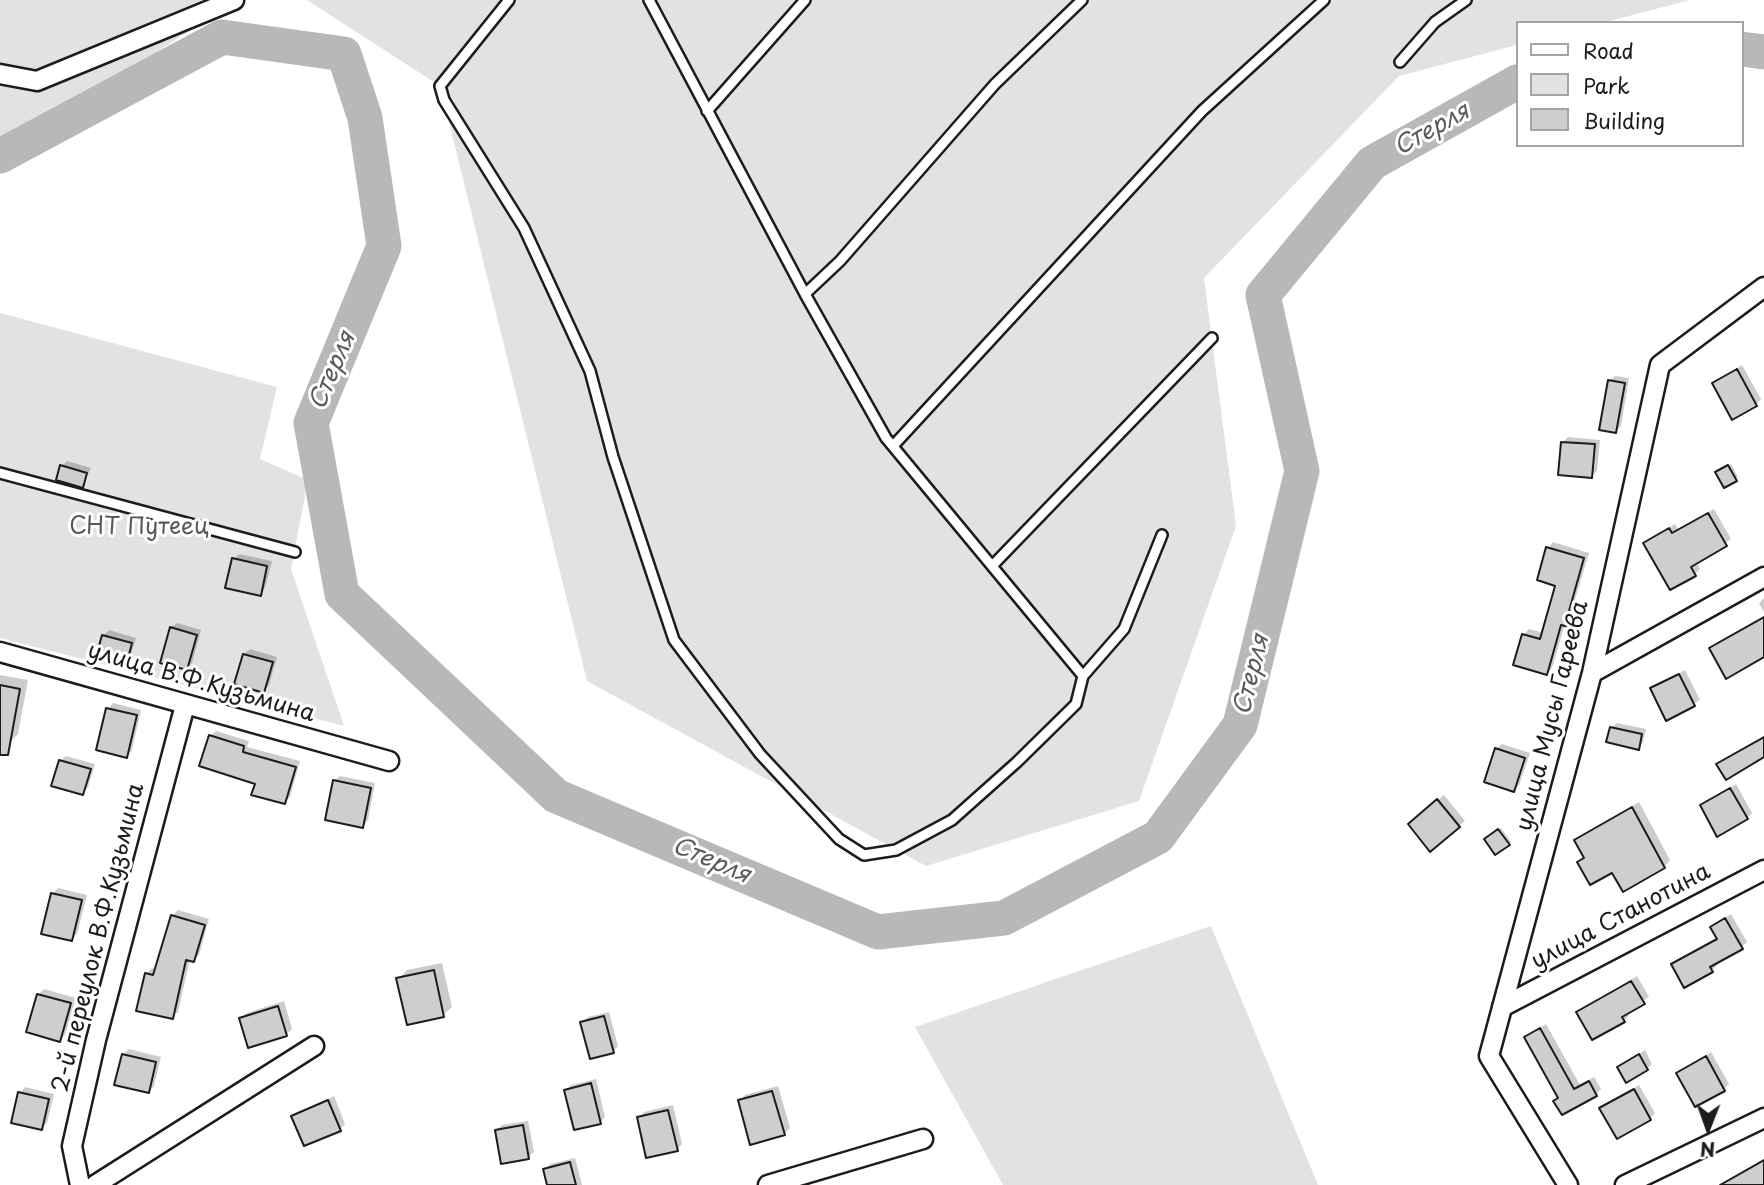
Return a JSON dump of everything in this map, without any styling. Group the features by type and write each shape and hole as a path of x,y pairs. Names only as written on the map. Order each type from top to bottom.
{"street":[{"path":"0,74 37,80 234,0"},
{"name":"улица Мусы Гареева","path":"1568,1185 1489,1056 1591,673 1660,365 1764,287"},
{"path":"1591,673 1764,577"},
{"name":"улица В.Ф.Кузьмина","path":"0,652 389,761"},
{"name":"2-й переулок В.Ф.Кузьмина","path":"80,1185 72,1146 96,1040 185,705"},
{"name":"улица Станотина","path":"1502,1007 1764,870"},
{"path":"95,1185 314,1046"},
{"path":"1625,1185 1764,1118"},
{"path":"768,1185 923,1139"}],"lane":[{"path":"509,0 440,86 444,100 524,228 590,371 613,457 674,640 760,754 839,839 864,855 896,850 952,820 1017,762 1076,704 1083,676 1124,629 1162,535"},
{"path":"649,0 805,294 893,446 1083,676"},
{"path":"707,111 805,0"},
{"path":"805,294 840,261 995,84 1082,0"},
{"path":"893,446 1202,111 1324,0"},
{"path":"1400,62 1435,22 1466,0"},
{"path":"993,565 1212,338"},
{"path":"0,473 295,552"}],"green space":[{"path":"0,0 236,0 0,155"},
{"path":"307,0 1690,0 1610,21 1516,21 1516,45 1399,76 1204,278 1236,526 1139,801 926,866 587,681 440,86"},
{"name":"СНТ Путеец","path":"0,313 277,387 260,459 308,480 291,569 344,726 0,638"},
{"path":"1211,926 1318,1185 1003,1185 915,1027"}],"building":[{"path":"1737,369 1757,406 1732,420 1712,383"},
{"path":"1608,380 1625,383 1616,433 1599,430"},
{"path":"1561,442 1595,444 1592,478 1558,475"},
{"path":"60,465 87,473 83,488 56,480"},
{"path":"1728,465 1737,481 1724,488 1715,472"},
{"path":"1708,513 1727,546 1691,567 1696,576 1670,590 1643,543 1669,528 1672,533"},
{"path":"1546,547 1584,558 1569,611 1581,614 1577,629 1561,625 1547,675 1513,665 1522,634 1540,639 1555,586 1537,580"},
{"path":"232,558 267,566 261,596 225,588"},
{"path":"1764,617 1764,657 1726,679 1709,648"},
{"path":"170,627 197,635 187,670 160,663"},
{"path":"102,635 132,643 126,666 96,657"},
{"path":"243,654 273,662 264,693 234,684"},
{"path":"1679,674 1695,706 1666,721 1650,688"},
{"path":"0,685 20,689 8,755 0,755"},
{"path":"106,708 137,715 127,758 96,750"},
{"path":"1610,727 1642,734 1639,750 1606,742"},
{"path":"209,735 244,746 243,752 296,767 285,804 251,795 255,784 199,766"},
{"path":"1764,737 1764,757 1726,780 1716,764"},
{"path":"1495,748 1525,758 1514,792 1484,782"},
{"path":"59,760 91,769 83,795 51,786"},
{"path":"333,780 371,788 363,828 325,820"},
{"path":"1730,788 1748,819 1717,837 1700,805"},
{"path":"1437,799 1460,827 1430,852 1408,824"},
{"path":"1632,807 1665,868 1623,892 1612,873 1590,885 1577,862 1584,858 1574,840"},
{"path":"1498,829 1510,845 1495,855 1484,839"},
{"path":"51,893 82,900 72,941 41,934"},
{"path":"171,915 205,925 194,962 186,960 173,1019 136,1011 145,973 153,975"},
{"path":"1725,918 1743,949 1710,967 1713,972 1684,988 1671,964 1717,939 1710,927"},
{"path":"434,970 444,1017 407,1025 396,978"},
{"path":"1631,981 1645,1004 1622,1017 1625,1022 1592,1040 1576,1012"},
{"path":"37,994 71,1003 60,1042 26,1032"},
{"path":"278,1006 287,1036 248,1048 239,1018"},
{"path":"604,1016 614,1053 590,1059 580,1022"},
{"path":"1540,1028 1574,1089 1589,1081 1597,1096 1562,1115 1553,1101 1558,1098 1524,1037"},
{"path":"122,1054 156,1062 149,1093 114,1085"},
{"path":"1639,1054 1648,1070 1626,1083 1617,1067"},
{"path":"1706,1056 1725,1091 1695,1107 1676,1073"},
{"path":"591,1083 601,1124 574,1130 564,1090"},
{"path":"1634,1089 1651,1120 1617,1139 1599,1108"},
{"path":"772,1091 785,1135 750,1145 738,1100"},
{"path":"18,1092 49,1099 42,1130 11,1123"},
{"path":"328,1100 341,1131 304,1146 291,1116"},
{"path":"668,1110 678,1151 646,1158 637,1117"},
{"path":"523,1125 529,1159 501,1164 495,1130"},
{"path":"1764,1160 1764,1185 1720,1185"},
{"path":"570,1162 576,1185 547,1185 543,1169"}],"waterway":[{"name":"Стерля","path":"0,156 222,37 344,54 365,118 384,246 311,423 342,594 556,796 878,932 1004,918 1158,837 1240,725 1302,471 1263,295 1372,163 1516,83"},
{"name":"Стерля","path":"1743,49 1764,52"}]}
